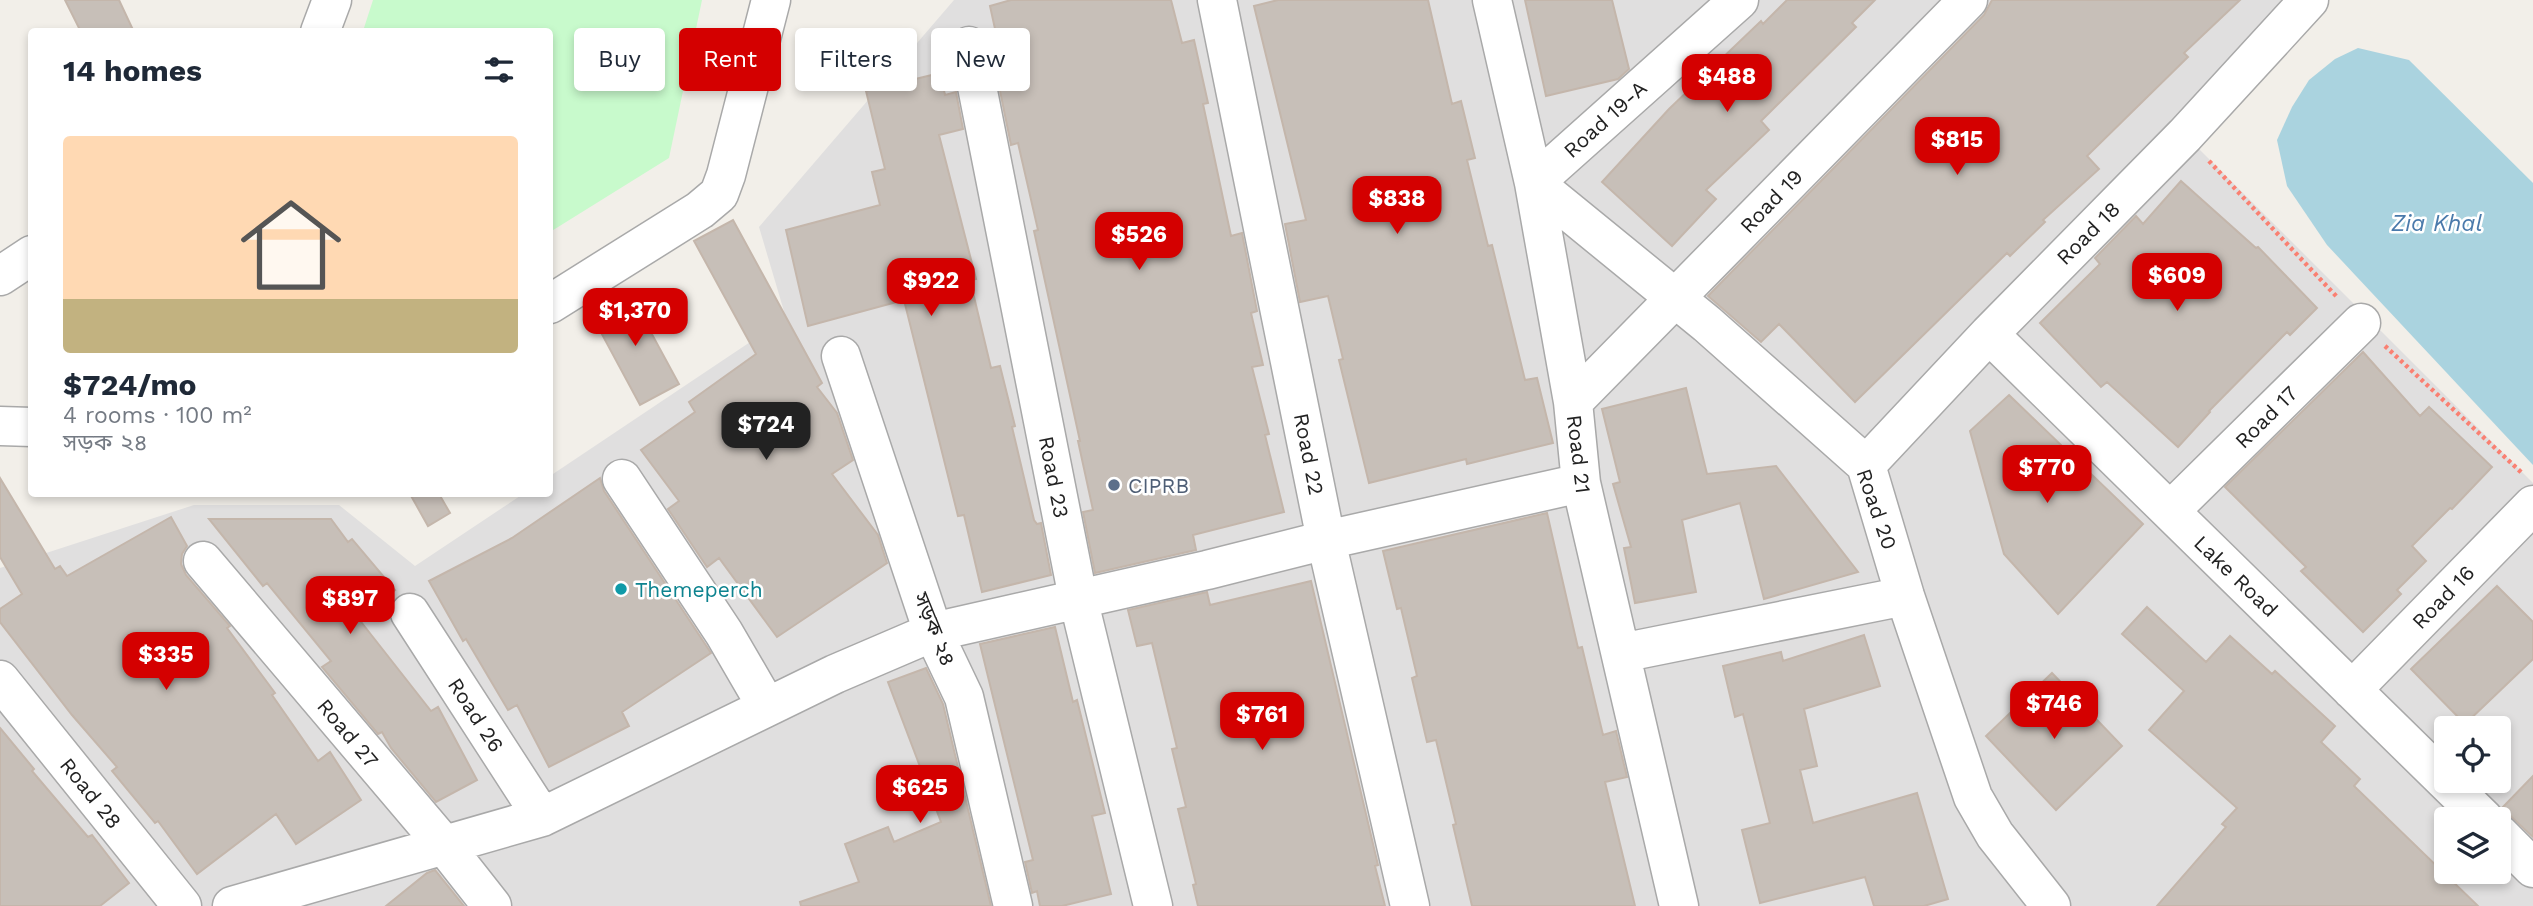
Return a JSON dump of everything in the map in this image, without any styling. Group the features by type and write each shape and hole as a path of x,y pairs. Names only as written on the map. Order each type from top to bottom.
{"street":[{"path":"322,28 332,0"},
{"path":"553,302 700,210 719,194 771,0"},
{"name":"Road 22","path":"1217,0 1326,540 1410,906"},
{"name":"Road 21","path":"1492,0 1534,183 1573,402 1581,483 1679,906"},
{"name":"Road 19","path":"1573,402 1968,0"},
{"name":"Road 18","path":"1866,465 1989,334 2185,135 2309,0"},
{"name":"Road 19-A","path":"1534,183 1735,2"},
{"name":"Road 23","path":"978,91 1078,598 1153,906"},
{"name":"Road 20","path":"1534,183 1707,324 1866,465 1906,596 1973,797 1995,835 2051,906"},
{"path":"0,276 28,258"},
{"name":"Road 17","path":"2170,511 2361,323"},
{"name":"Lake Road","path":"1989,334 2472,807"},
{"name":"সড়ক ২৪","path":"841,356 933,632 964,697 1013,906"},
{"path":"0,426 28,427"},
{"path":"622,479 724,633 767,707"},
{"path":"232,906 542,817 835,674 933,632 1581,483"},
{"name":"Road 16","path":"2352,690 2533,505"},
{"name":"Road 27","path":"203,561 444,845 492,906"},
{"path":"1621,653 1906,596"},
{"name":"Road 26","path":"410,613 542,817"},
{"name":"Road 28","path":"0,680 182,906"},
{"path":"2511,846 2533,867"}],"shaded area":[{"path":"954,0 2309,0 2185,135 2533,483 2533,906 0,906 0,568 194,505 339,505 415,566 518,497 553,497 553,474 786,318 759,227 876,91 917,91 917,43"}],"green space":[{"path":"373,0 702,0 696,28 679,28 679,91 683,91 669,158 553,230 553,28 364,28"}],"water":[{"name":"Zia Khal","path":"2358,48 2409,60 2533,183 2533,465 2327,245 2287,186 2277,140 2292,107 2309,80 2335,59"}],"building":[{"path":"65,0 119,0 132,28 79,28"},
{"path":"1011,0 1171,0 1182,43 1194,40 1208,103 1203,104 1231,236 1242,233 1257,311 1251,313 1263,365 1252,367 1269,434 1265,435 1284,512 1193,535 1196,550 1095,573 1083,512 1093,510 1080,441 1034,231 1038,230 1018,143 1011,145 1000,91 1030,91 1030,28 995,28 990,6"},
{"path":"1278,0 1428,0 1452,104 1461,101 1475,158 1467,160 1488,246 1492,245 1525,380 1537,378 1553,443 1467,464 1466,459 1369,483 1339,360 1343,359 1328,296 1300,302 1285,224 1306,220 1254,6"},
{"path":"1525,0 1612,0 1629,69 1618,79 1546,96"},
{"path":"1787,0 1875,0 1852,23 1856,27 1761,121 1769,130 1706,190 1716,199 1672,246 1602,182 1669,109 1761,21 1763,24"},
{"path":"1992,0 2240,0 2184,53 2188,57 2087,156 2099,169 2043,220 2045,222 2010,256 2007,253 1855,402 1779,324 1761,342 1708,296 1984,15"},
{"path":"931,75 931,91 944,91 945,95 956,92 963,129 939,135 976,279 970,280 991,368 1000,366 1034,520 1037,524 1041,523 1051,575 982,592 964,515 958,516 904,300 808,326 786,230 880,205 872,172 885,169 866,91 917,91 917,79"},
{"path":"2181,181 2258,247 2317,308 2290,335 2287,332 2209,411 2178,447 2107,382 2101,387 2040,323 2100,264 2095,258 2136,216 2143,224"},
{"path":"733,220 822,383 817,387 837,413 853,460 832,474 878,535 887,563 777,637 719,558 707,567 668,509 679,501 641,450 695,412 689,402 756,354 694,241"},
{"path":"629,292 679,384 640,405 590,312"},
{"path":"2363,352 2420,416 2429,407 2492,467 2412,546 2426,561 2397,590 2401,594 2363,632 2301,571 2306,567 2225,487"},
{"path":"1686,388 1707,474 1776,466 1858,572 1764,599 1740,503 1682,520 1696,592 1635,603 1624,548 1631,547 1613,484 1620,482 1602,409"},
{"path":"2009,395 2143,524 2058,614 2004,554 1970,431"},
{"path":"0,478 55,569 60,566 67,576 171,517 187,546 182,554 181,564 186,575 230,626 227,628 275,693 272,695 318,761 330,752 361,800 296,844 276,814 197,874 158,821 155,823 112,771 117,767 72,715 0,622 0,609 22,594 0,557"},
{"path":"600,478 604,491 711,653 622,712 629,726 549,767 517,705 508,710 466,639 463,641 429,581 512,538"},
{"path":"412,497 441,497 450,513 428,526"},
{"path":"1547,513 1578,648 1582,647 1603,735 1616,731 1627,777 1605,782 1635,906 1472,906 1436,740 1427,742 1412,678 1417,676 1401,608 1397,609 1383,551"},
{"path":"209,519 331,519 348,542 352,539 395,590 358,618 431,711 438,707 477,780 436,802 391,748 382,732 378,734 322,667 331,661 267,583 263,586"},
{"path":"1311,581 1378,865 1375,866 1385,906 1198,906 1193,885 1196,884 1178,809 1186,807 1172,749 1177,748 1152,643 1137,646 1128,610 1207,592 1210,605"},
{"path":"2497,586 2533,622 2533,659 2473,716 2457,716 2411,669"},
{"path":"2147,607 2206,662 2230,636 2272,674 2275,671 2335,726 2321,742 2360,779 2354,786 2434,863 2434,884 2455,884 2478,906 2157,906 2226,827 2222,824 2237,808 2149,730 2184,691 2122,634"},
{"path":"1055,627 1073,702 1077,700 1105,813 1092,816 1111,894 1062,906 1040,906 1037,891 1032,893 1025,862 1033,860 980,644"},
{"path":"1864,635 1880,686 1804,709 1817,766 1800,770 1813,823 1917,793 1948,899 1924,906 1874,906 1865,877 1760,903 1742,830 1770,823 1743,714 1735,717 1723,666 1781,652 1783,661"},
{"path":"926,668 943,704 991,906 801,906 800,902 859,882 845,844 888,827 894,842 941,822 888,682"},
{"path":"2052,673 2122,746 2056,810 1986,736"},
{"path":"0,728 34,769 32,771 88,837 92,835 129,883 100,906 0,906"},
{"path":"2533,776 2533,837 2511,816 2511,807 2503,807"},
{"path":"435,870 464,906 386,906 427,873"}],"place":[{"name":"CIPRB","path":"1114,485"},
{"name":"Themeperch","path":"621,589"}]}
